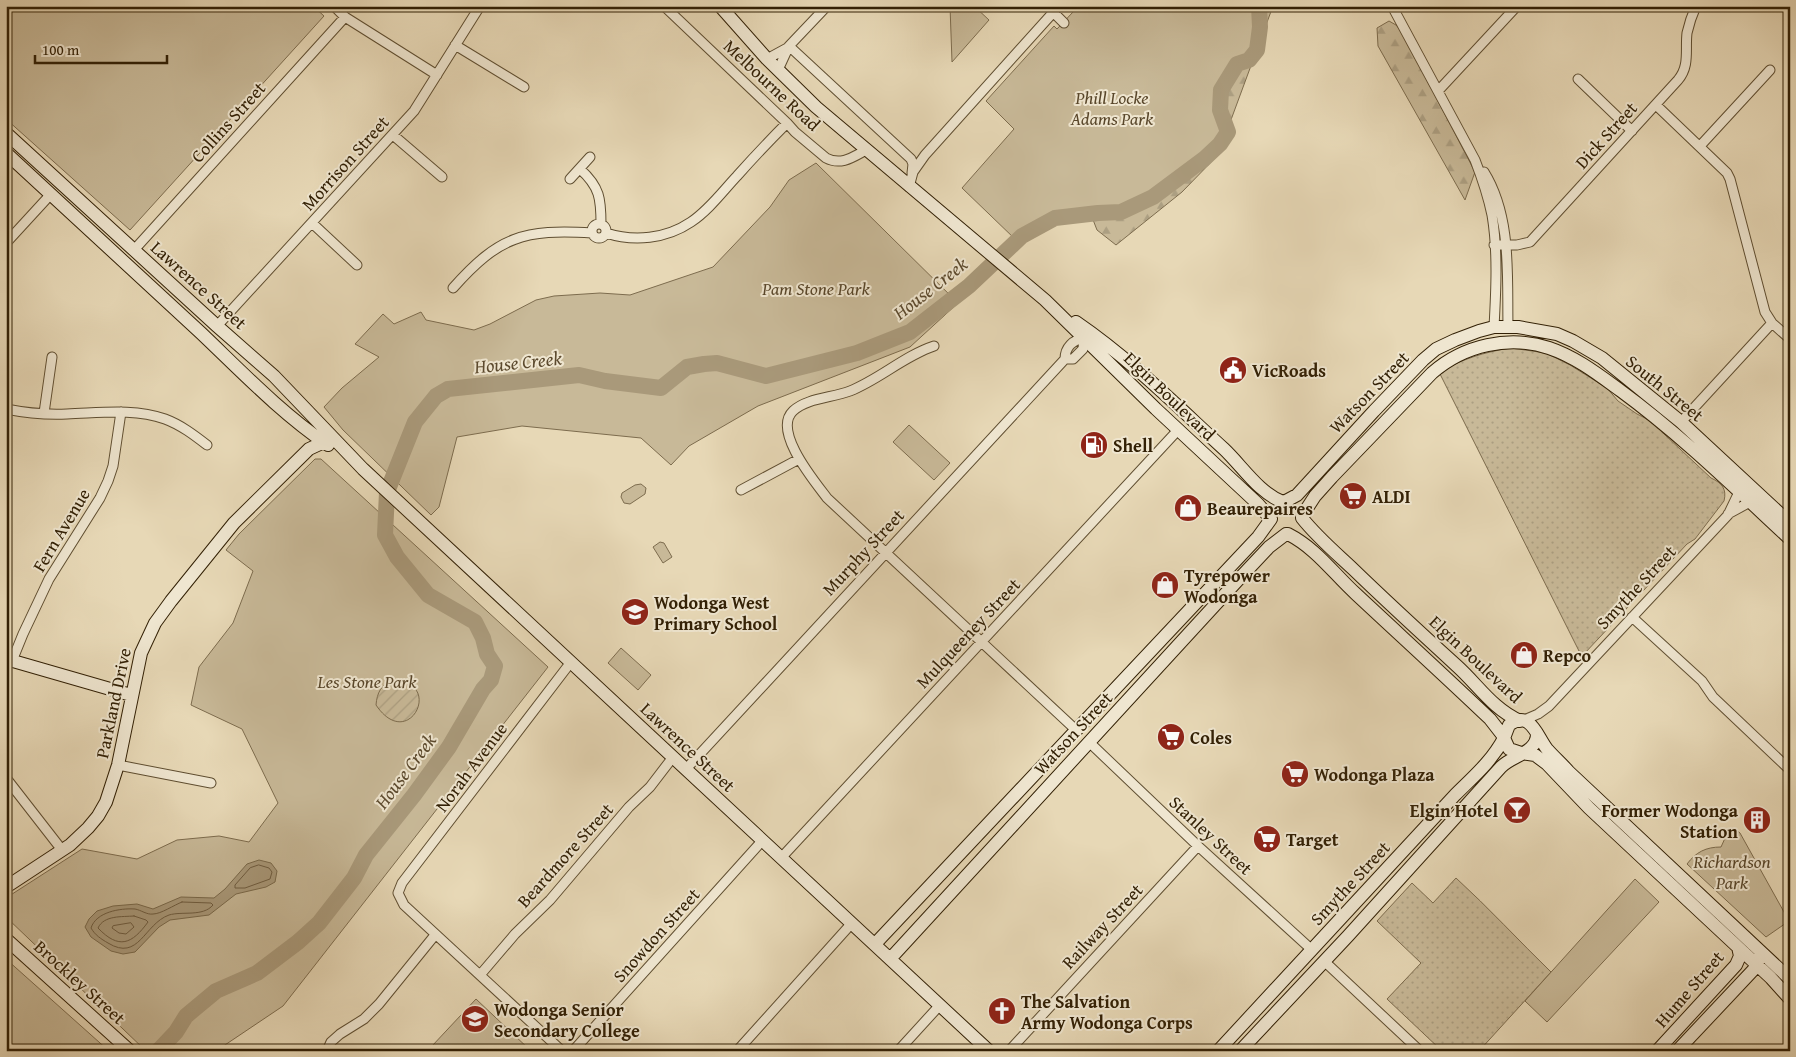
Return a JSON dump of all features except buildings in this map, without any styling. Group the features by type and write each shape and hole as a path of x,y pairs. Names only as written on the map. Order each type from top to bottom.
{"street":[{"path":"334,6 346,17 437,75"},
{"name":"Morrison Street","path":"217,326 414,111 480,6"},
{"name":"Melbourne Road","path":"664,6 795,132 829,160 845,161 866,150"},
{"name":"Melbourne Road","path":"720,6 778,70 866,150 910,181 1010,270"},
{"path":"767,59 789,46 827,6"},
{"path":"1392,6 1476,160 1488,178 1497,199 1506,245 1508,326 1501,342"},
{"path":"1438,90 1517,6"},
{"name":"Dick Street","path":"1494,245 1521,245 1530,242 1678,80 1685,70 1687,63 1687,34 1696,6"},
{"path":"910,181 925,155 1056,10 1064,23"},
{"name":"Collins Street","path":"134,250 346,17"},
{"path":"455,45 524,87"},
{"path":"778,70 789,46"},
{"path":"789,46 906,154 913,164 910,181"},
{"path":"1700,146 1770,70"},
{"path":"1578,79 1632,131"},
{"path":"1656,105 1723,167 1730,179 1765,312 1772,323 1790,339"},
{"path":"606,233 624,238 644,238 658,236 690,223 707,209 787,123"},
{"name":"Lawrence Street","path":"6,133 274,376 325,436 411,512 989,1051"},
{"path":"392,135 442,177"},
{"name":"Lawrence Street","path":"6,153 124,261 261,391 313,434 325,436"},
{"path":"906,154 914,158 925,155"},
{"path":"570,179 590,157"},
{"path":"1476,160 1491,213 1494,245 1494,327 1501,342"},
{"path":"580,169 598,191 601,224"},
{"path":"6,243 62,183"},
{"path":"312,223 357,265"},
{"path":"453,288 468,270 490,252 519,237 558,231 592,233 598,239 603,238 606,228 601,224 595,225 592,233"},
{"path":"124,261 134,250"},
{"name":"Elgin Boulevard","path":"1010,270 1111,355 1164,392 1238,463 1263,491 1272,498 1283,502"},
{"path":"1677,426 1772,323"},
{"path":"206,338 217,326"},
{"name":"South Street","path":"1494,327 1508,326 1549,333 1572,341 1602,358 1677,426 1752,488 1790,523"},
{"name":"Watson Street","path":"1283,502 1298,493 1374,411 1436,349 1450,342 1494,327"},
{"name":"Murphy Street","path":"686,768 1065,359 1065,352 1075,340 1087,335"},
{"name":"South Street","path":"1501,342 1533,344 1562,353 1581,363 1677,426 1739,492 1790,539"},
{"name":"Watson Street","path":"1302,517 1315,496 1442,363 1460,354 1501,342"},
{"path":"934,346 921,350 850,391 802,406 793,411 788,423 789,439 799,459 827,498 1088,742"},
{"name":"Elgin Boulevard","path":"1111,355 1156,408 1258,504 1270,519"},
{"path":"44,413 52,357"},
{"path":"1423,360 1432,372"},
{"path":"1156,408 1157,401 1164,392"},
{"path":"6,409 19,412 64,414 137,413 167,419 185,428 208,445"},
{"path":"1374,411 1386,420"},
{"name":"Fern Avenue","path":"9,660 49,579 100,498 108,481 113,466 121,412"},
{"name":"Mulqueeney Street","path":"781,858 1178,430"},
{"path":"309,449 313,434"},
{"name":"Parkland Drive","path":"6,886 62,850 88,828 98,816 106,802 118,765 131,694 146,639 171,601 234,523 309,449 325,436"},
{"path":"741,490 799,459"},
{"path":"1739,492 1752,488 1750,502"},
{"name":"Smythe Street","path":"1537,734 1542,718 1550,706 1728,514 1739,492"},
{"path":"1283,502 1296,506 1302,517 1299,528 1287,534 1276,530 1270,519 1274,507 1283,502"},
{"name":"Smythe Street","path":"1728,514 1750,502"},
{"name":"Elgin Boulevard","path":"1302,517 1316,534 1471,678 1495,706 1521,721"},
{"name":"Watson Street","path":"875,944 1188,609 1258,537 1270,519"},
{"name":"Watson Street","path":"890,959 1200,620 1269,547 1287,534"},
{"name":"Elgin Boulevard","path":"1287,534 1317,553 1343,582 1490,719 1504,738"},
{"path":"1226,569 1238,580"},
{"path":"1188,609 1200,620"},
{"path":"1632,617 1702,681 1713,697 1790,770"},
{"path":"9,660 131,694"},
{"name":"Norah Avenue","path":"435,935 404,905 398,892 402,883 571,662"},
{"name":"Smythe Street","path":"1521,721 1538,714 1550,706"},
{"path":"1096,708 1109,720"},
{"path":"1790,979 1569,772 1548,750 1533,726 1521,721 1509,725 1504,738 1509,749 1535,755 1547,764 1577,796 1738,947 1790,999"},
{"path":"1521,753 1533,747 1537,734"},
{"name":"Smythe Street","path":"1218,1051 1455,795 1492,759 1504,738"},
{"name":"Stanley Street","path":"1088,742 1312,950"},
{"name":"Smythe Street","path":"1240,1051 1348,936 1504,764 1521,753"},
{"path":"1054,754 1066,766"},
{"name":"Beardmore Street","path":"480,975 515,934 550,900 629,807 650,787 673,757"},
{"path":"118,765 210,784"},
{"path":"6,778 62,850"},
{"path":"1455,795 1467,806"},
{"path":"1420,834 1431,844"},
{"name":"Snowdon Street","path":"573,1051 762,841"},
{"name":"Railway Street","path":"1009,1051 1198,846"},
{"path":"904,915 918,929"},
{"path":"736,1051 852,923"},
{"path":"1335,924 1348,936"},
{"path":"327,1051 329,1044 364,1019 379,1004 435,935 562,1051"},
{"name":"Brockley Street","path":"6,939 130,1051"},
{"name":"Hume Street","path":"1658,1051 1737,963 1740,956 1738,947"},
{"path":"1757,947 1760,954 1757,966"},
{"path":"1312,950 1420,1051"},
{"name":"Hume Street","path":"1678,1051 1757,966"},
{"path":"1275,990 1287,1001"},
{"path":"898,1051 940,1005"},
{"path":"1688,1018 1699,1028"}],"green space":[{"path":"6,6 313,6 324,16 130,230 6,119"},
{"path":"950,6 974,6 989,20 952,62"},
{"name":"Phill Locke Adams Park","path":"1067,6 1259,6 1260,27 1257,50 1249,60 1237,64 1221,90 1220,110 1228,132 1220,144 1204,159 1153,197 1121,212 1055,218 1016,240 962,188 1014,129 986,101 1054,26 1057,29 1073,12"},
{"path":"1181,6 1273,6 1218,155 1182,192 1116,245 1097,230 1090,212"},
{"path":"1389,21 1402,32 1475,172 1465,200 1378,46 1377,28"},
{"name":"Pam Stone Park","path":"816,163 958,303 910,347 758,406 689,446 671,465 641,438 522,426 457,437 439,507 431,515 343,430 324,407 342,388 379,357 355,344 383,314 394,324 421,312 426,320 474,330 490,324 536,300 554,296 600,293 630,295 713,267 770,207 789,180"},
{"path":"1511,348 1546,353 1570,365 1607,388 1618,401 1655,423 1664,434 1711,478 1721,484 1724,490 1724,501 1695,539 1687,544 1584,654 1579,651 1439,372 1474,357"},
{"path":"909,425 950,463 934,480 893,442"},
{"name":"Les Stone Park","path":"315,459 321,459 548,667 283,1006 216,1051 146,1051 6,917 6,898 82,849 137,859 177,840 219,836 249,842 278,803 242,729 191,705 199,667 233,623 253,571 226,550 239,534"},
{"path":"641,484 646,488 645,494 630,504 624,503 621,497 622,493 635,485"},
{"path":"660,542 664,543 672,557 663,563 653,547"},
{"path":"621,648 651,675 638,690 608,663"},
{"path":"393,681 409,684 417,691 419,701 416,711 410,719 400,722 388,718 376,705 380,690 385,684"},
{"name":"Richardson Park","path":"1734,828 1740,833 1789,921 1766,937 1687,864 1702,851 1721,847 1726,836"},
{"path":"1456,878 1551,972 1479,1051 1442,1051 1387,999 1421,963 1377,921 1412,883 1433,903"},
{"path":"1635,879 1659,902 1547,1022 1525,1001"},
{"path":"6,959 109,1051 6,1051"},
{"name":"Wodonga Senior Secondary College","path":"476,999 531,1051 437,1051 432,1046"}],"water":[{"path":"259,860 271,863 277,871 275,882 266,887 236,894 209,915 170,920 159,927 135,952 123,954 111,951 91,937 85,927 89,919 97,911 113,906 137,904 153,909 181,897 214,898 225,889 247,864"}],"waterway":[{"name":"House Creek","path":"158,1051 176,1032 186,1016 216,991 257,973 298,942 319,923 354,878 366,855 449,747 483,689 491,680 495,666 487,654 483,638 475,622 428,595 397,557 385,535 387,492 415,422 436,396 448,389 579,375 605,381 661,388 687,367 717,363 766,376 857,353 910,332 969,286 1022,236 1055,218 1121,212 1153,197 1204,159 1220,144 1228,132 1220,110 1221,90 1237,64 1249,60 1257,50 1260,27 1259,6"}],"place":[{"name":"VicRoads","path":"1233,370"},
{"name":"Shell","path":"1094,445"},
{"name":"ALDI","path":"1353,496"},
{"name":"Beaurepaires","path":"1188,508"},
{"name":"Tyrepower Wodonga","path":"1165,585"},
{"name":"Wodonga West Primary School","path":"635,612"},
{"name":"Repco","path":"1524,655"},
{"name":"Coles","path":"1171,737"},
{"name":"Wodonga Plaza","path":"1295,774"},
{"name":"Elgin Hotel","path":"1517,810"},
{"name":"Former Wodonga Station","path":"1757,820"},
{"name":"Target","path":"1267,839"},
{"name":"The Salvation Army Wodonga Corps","path":"1002,1011"},
{"name":"Wodonga Senior Secondary College","path":"475,1019"}]}
